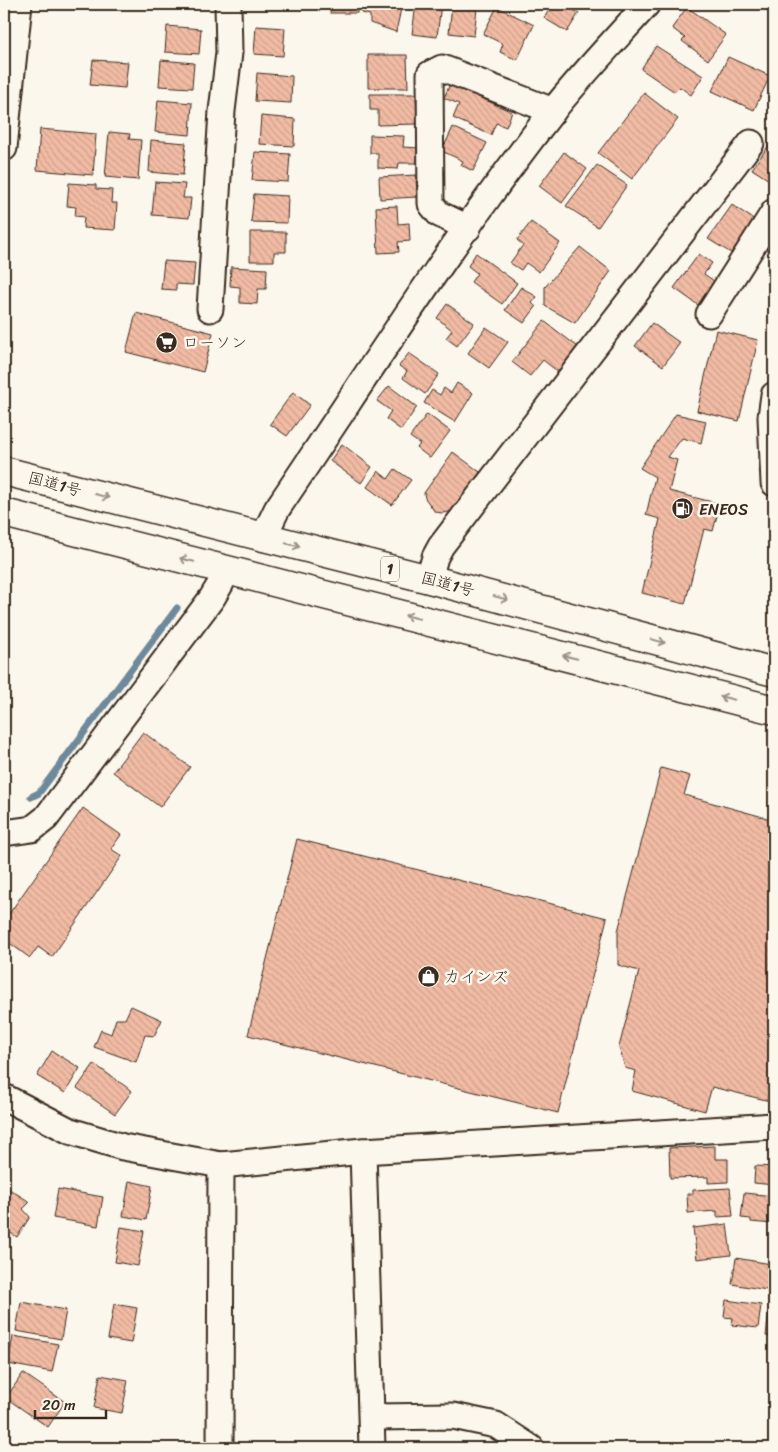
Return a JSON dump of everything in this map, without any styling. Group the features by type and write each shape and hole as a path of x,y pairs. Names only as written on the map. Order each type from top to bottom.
{"highway":[{"name":"国道1号","path":"4,471 429,579 774,672"},
{"path":"4,513 774,710"}],"street":[{"path":"4,148 19,4"},
{"path":"210,309 222,111 229,52 228,4"},
{"path":"263,538 276,509 393,334 468,228 553,111 647,4"},
{"path":"468,228 439,214 431,204 430,74 442,68 553,111"},
{"path":"429,579 435,557 441,546 751,143"},
{"path":"709,314 774,212"},
{"path":"773,409 774,483"},
{"path":"4,834 32,829 46,818 212,598 221,583 224,570"},
{"path":"4,1097 70,1131 123,1147 221,1165 363,1151 774,1126"},
{"path":"363,1151 373,1417 372,1448"},
{"path":"220,1448 221,1165"},
{"path":"373,1417 454,1416 494,1437 531,1448"}],"building":[{"path":"183,4 216,4 216,5 183,9"},
{"path":"330,4 357,4 357,13 330,13"},
{"path":"363,4 402,4 396,32 370,23 370,15 362,13"},
{"path":"416,4 441,4 437,37 412,34"},
{"path":"553,4 564,4 579,13 567,32 544,18"},
{"path":"452,5 477,8 474,36 449,33"},
{"path":"497,7 534,25 517,60 500,52 503,44 483,34"},
{"path":"687,7 726,35 708,60 682,41 685,38 672,28"},
{"path":"167,26 201,29 199,54 165,52"},
{"path":"256,26 285,28 283,56 254,54"},
{"path":"656,46 703,76 691,95 680,87 675,92 641,69"},
{"path":"368,55 407,55 408,88 368,88"},
{"path":"728,57 770,76 754,110 712,91"},
{"path":"93,60 128,62 125,88 90,85"},
{"path":"161,60 194,63 192,88 159,86"},
{"path":"257,73 292,76 291,103 255,101"},
{"path":"450,84 512,112 506,127 496,123 491,135 453,118 459,104 444,98"},
{"path":"644,93 678,119 632,179 598,153"},
{"path":"370,94 416,94 417,124 378,125 378,110 370,110"},
{"path":"158,100 192,103 190,135 155,132"},
{"path":"261,116 295,119 294,146 259,144"},
{"path":"453,127 487,143 473,171 461,165 463,161 442,151"},
{"path":"40,129 96,134 93,175 37,170"},
{"path":"109,132 130,134 129,139 141,140 138,180 105,177"},
{"path":"370,135 404,136 403,147 420,148 419,163 399,163 398,169 378,168 378,153 370,153"},
{"path":"774,138 774,183 752,169"},
{"path":"151,140 186,143 183,175 149,172"},
{"path":"255,152 290,154 288,182 252,180"},
{"path":"564,152 587,169 562,203 539,186"},
{"path":"597,165 627,185 598,227 566,206"},
{"path":"416,175 417,197 380,199 379,177"},
{"path":"155,182 185,184 183,198 191,198 189,218 152,215"},
{"path":"69,183 96,185 96,189 112,190 111,203 117,203 115,230 83,228 84,217 75,216 76,207 67,206"},
{"path":"254,194 288,196 287,223 251,222"},
{"path":"732,205 755,220 731,253 708,239"},
{"path":"397,206 398,224 409,223 410,241 398,242 399,252 378,253 376,207"},
{"path":"531,222 560,243 539,272 526,263 521,270 510,263 523,245 517,240"},
{"path":"250,232 286,232 286,252 274,252 274,261 250,261"},
{"path":"580,247 611,271 575,323 545,306 545,287"},
{"path":"476,253 517,283 502,304 471,282 477,273 468,266"},
{"path":"699,254 712,263 704,274 714,281 698,305 674,288"},
{"path":"164,261 195,263 193,285 176,284 176,290 161,289"},
{"path":"231,267 267,269 266,289 258,289 257,304 240,303 240,287 230,286"},
{"path":"521,287 537,297 532,303 536,307 524,323 505,310"},
{"path":"447,304 474,323 457,346 446,338 452,330 437,318"},
{"path":"136,313 213,333 203,372 126,352"},
{"path":"544,321 582,350 562,375 543,360 530,376 512,362"},
{"path":"652,323 680,343 663,366 635,346"},
{"path":"486,327 508,342 489,368 468,353"},
{"path":"716,330 758,340 739,421 697,411"},
{"path":"409,353 439,374 425,394 403,378 407,371 399,366"},
{"path":"457,383 473,393 455,422 424,403 432,390 440,395 444,388 451,393"},
{"path":"389,386 417,407 401,430 386,419 391,411 377,401"},
{"path":"293,392 310,405 287,436 270,424"},
{"path":"427,414 450,431 430,458 417,448 420,444 410,437"},
{"name":"ENEOS","path":"676,414 706,421 701,443 682,438 668,457 677,460 669,491 720,504 713,531 704,529 685,604 642,593 660,519 646,515 655,477 640,468"},
{"path":"342,444 372,467 361,483 330,461"},
{"path":"453,452 480,472 455,511 435,512 425,498 424,493"},
{"path":"395,469 411,480 392,505 367,487 378,471 388,479"},
{"path":"143,732 190,767 160,807 113,772"},
{"path":"661,768 690,776 684,795 774,820 774,1102 712,1087 705,1111 632,1091 636,1071 625,1068 619,1047 639,971 618,965 618,931"},
{"path":"83,808 121,835 111,849 122,856 52,957 38,947 30,958 4,939 4,921"},
{"name":"カインズ","path":"297,839 607,918 558,1113 248,1035"},
{"path":"131,1006 162,1020 154,1036 145,1035 136,1062 94,1047 101,1030 111,1034 116,1019 125,1019"},
{"path":"52,1051 80,1068 65,1093 37,1076"},
{"path":"94,1064 132,1091 115,1114 77,1088"},
{"path":"715,1146 715,1159 728,1159 728,1182 708,1183 708,1177 670,1178 669,1148"},
{"path":"755,1166 774,1167 774,1185 754,1183"},
{"path":"129,1181 152,1186 146,1220 123,1216"},
{"path":"4,1186 30,1202 23,1209 30,1217 17,1237 4,1229"},
{"path":"730,1188 733,1216 717,1217 717,1211 688,1213 687,1194 693,1194 693,1190"},
{"path":"58,1189 103,1197 98,1226 53,1218"},
{"path":"744,1193 774,1196 773,1224 751,1222 751,1219 741,1218"},
{"path":"727,1224 731,1255 697,1259 693,1228"},
{"path":"121,1227 144,1231 138,1266 115,1262"},
{"path":"736,1258 771,1264 767,1290 732,1284"},
{"path":"726,1300 761,1305 758,1328 732,1325 733,1318 724,1317"},
{"path":"21,1302 66,1310 61,1339 16,1331"},
{"path":"770,1303 774,1304 774,1337 766,1336"},
{"path":"114,1304 137,1308 131,1343 108,1339"},
{"path":"13,1336 58,1344 52,1372 8,1364"},
{"path":"23,1373 65,1402 48,1427 6,1398"},
{"path":"100,1375 128,1380 122,1413 94,1408"}],"waterway":[{"path":"31,797 39,793 177,608"}],"place":[{"name":"ローソン","path":"167,342"},
{"name":"ENEOS","path":"683,509"},
{"name":"カインズ","path":"428,976"}]}
